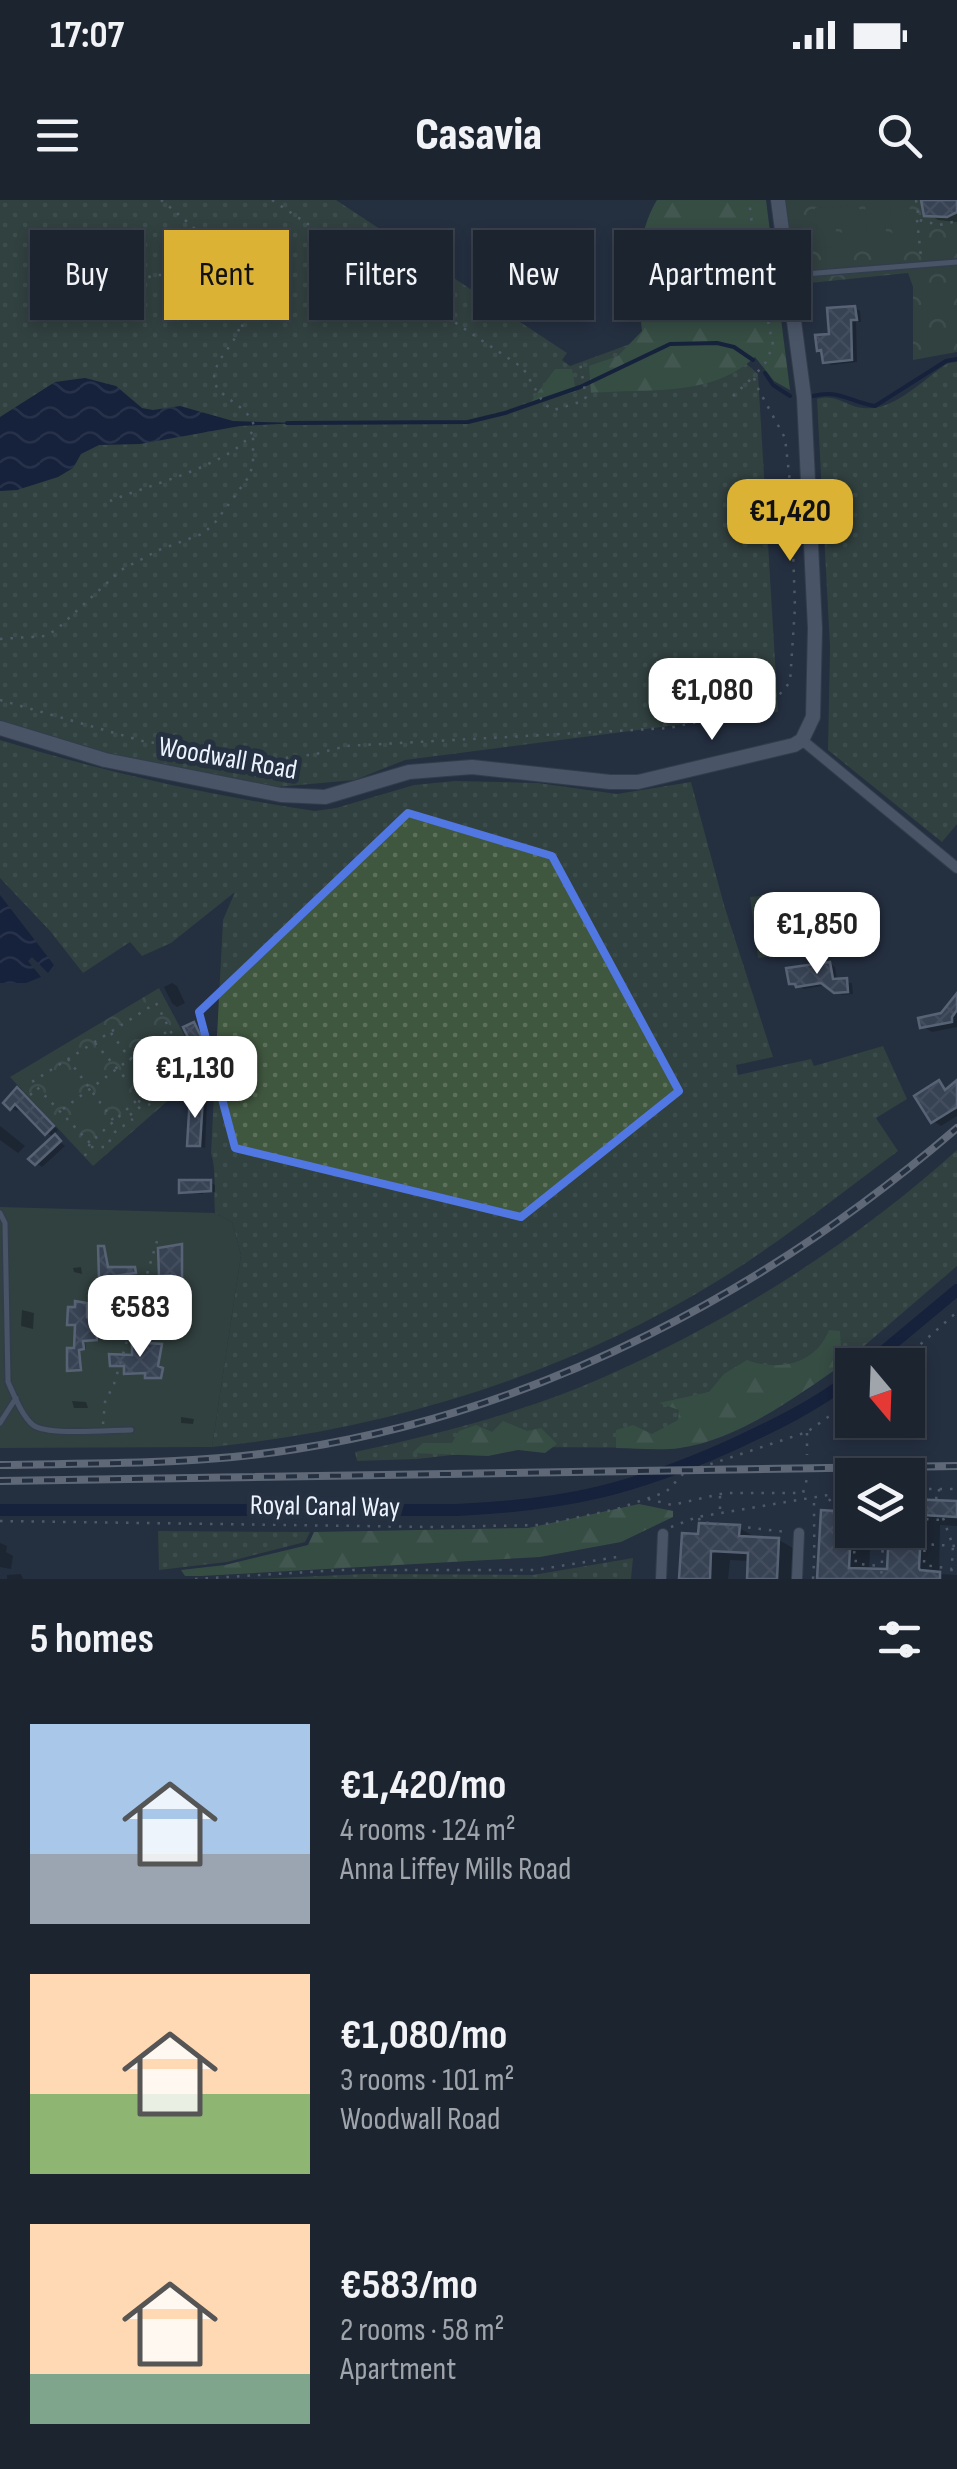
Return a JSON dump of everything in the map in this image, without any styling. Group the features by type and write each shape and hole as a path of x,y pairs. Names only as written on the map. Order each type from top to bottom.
{"main road":[{"path":"778,200 782,230"},
{"path":"795,320 804,397 815,628 813,717 802,740"},
{"name":"Woodwall Road","path":"0,728 105,760 281,795 325,797 394,775 440,769 472,768 638,782 784,750 802,740"}],"street":[{"path":"802,740 957,868"},
{"path":"798,1579 799,1533"},
{"path":"661,1579 663,1534"}],"lane":[{"path":"811,273 957,262"},
{"path":"0,1213 4,1223 8,1382 16,1398 34,1425 47,1430 132,1430"},
{"path":"0,1423 16,1398"}],"path":[{"path":"0,638 44,636 56,630 121,570 202,534 214,524 253,466 250,413 216,388 214,380 249,310 246,297 199,230 161,200"},
{"path":"272,200 523,368 544,404 554,410 586,397 580,363"},
{"path":"733,396 766,362 772,346 750,200"},
{"path":"916,200 921,258"},
{"path":"917,218 939,225 957,221"},
{"path":"144,279 157,274 176,275 231,310 240,318 241,328"},
{"path":"0,700 146,742 182,745 254,762 346,746 669,728 769,707 790,682 795,607 791,492 786,438 754,376"},
{"path":"110,501 223,459 253,434"},
{"path":"85,1156 90,1145 114,1121 184,1057 156,1003 32,1082 90,1145 106,1147 112,1134 133,1119 142,1104"},
{"path":"60,1111 132,1062 170,1030"},
{"path":"110,1032 151,1087"},
{"path":"94,1042 126,1079"},
{"path":"155,1044 173,1067"},
{"path":"68,1059 114,1121"},
{"path":"30,1095 38,1089"},
{"path":"137,1100 154,1106"},
{"path":"126,1111 133,1119"},
{"path":"102,1430 105,1402 114,1384 157,1241"},
{"path":"916,1348 957,1312"},
{"name":"Royal Canal Way","path":"0,1521 431,1528 541,1525 617,1509 671,1489 684,1473 807,1432 835,1413"},
{"path":"807,1432 807,1455"},
{"path":"802,1501 808,1475"},
{"path":"925,1490 957,1490"},
{"path":"925,1527 926,1498 939,1498 938,1490"},
{"name":"Royal Canal Way","path":"646,1498 672,1505 720,1494 802,1493"},
{"path":"720,1494 720,1514"},
{"path":"663,1534 699,1517 835,1494"},
{"path":"827,1496 835,1508"},
{"path":"813,1579 818,1538 812,1530 814,1498"},
{"path":"699,1517 700,1522 799,1533"},
{"path":"926,1519 943,1519 955,1546 951,1579"},
{"path":"925,1544 955,1546"},
{"path":"854,1548 854,1561 882,1566"},
{"path":"881,1579 884,1548"},
{"path":"923,1548 924,1565 952,1568"},
{"path":"195,1579 358,1570 535,1570 617,1557"}],"highlighted area":[{"path":"408,813 552,856 679,1091 521,1217 235,1148 199,1012"}],"green space":[{"path":"0,200 336,200 381,230 309,230 309,320 453,320 453,277 473,291 473,320 517,320 567,353 562,360 570,366 641,340 731,350 758,374 778,712 405,760 355,780 277,787 86,749 0,722"},
{"path":"657,200 766,200 770,230 644,230"},
{"path":"778,200 957,200 957,352 913,360 913,287 908,273 811,283 811,230 782,230"},
{"path":"909,200 912,240 893,242 890,202"},
{"path":"883,202 887,242 868,244 865,204"},
{"path":"859,205 862,245 843,246 840,206"},
{"path":"834,206 837,246 818,248 815,208"},
{"path":"641,320 781,320 790,390 774,381 755,357 738,370 699,385 591,393 589,366 618,356 642,331"},
{"path":"957,362 957,824 942,842 828,750 830,647 817,399 875,408 897,400 948,363"},
{"path":"555,369 572,369 576,392 530,403"},
{"path":"0,740 156,782 315,811 414,785 455,781 538,783 617,794 691,782 724,905 773,1057 736,1065 738,1075 811,1059 814,1066 883,1046 907,1099 876,1118 898,1151 719,1280 601,1343 475,1392 410,1411 345,1427 212,1447 241,1255 232,1222 215,1213 211,1153 223,920 235,892 171,943 142,956 130,942 83,973 0,878"},
{"path":"778,894 786,954 758,958 750,897"},
{"path":"159,988 203,1070 93,1166 10,1077"},
{"path":"957,1150 957,1266 862,1348 836,1348 834,1342 805,1361 686,1405 678,1448 523,1447 417,1459 357,1461 355,1452 544,1401 651,1355 790,1277"},
{"path":"0,1207 215,1213 232,1222 241,1255 212,1447 0,1448"},
{"path":"829,1330 840,1331 841,1348 835,1348 835,1370 765,1416 723,1436 680,1448 616,1448 616,1430 633,1425 652,1434 678,1420 679,1410 659,1403 709,1392 724,1374 747,1360 784,1365 806,1358"},
{"path":"503,1421 527,1431 541,1428 557,1444 545,1453 412,1453 423,1443 452,1443 459,1431 476,1425 492,1432"},
{"path":"639,1504 673,1511 673,1517 621,1542 540,1557 201,1576 185,1576 181,1570 225,1565 308,1545 314,1532 528,1528"},
{"path":"158,1531 310,1532 305,1542 227,1562 159,1570"},
{"path":"633,1558 631,1579 253,1579 365,1574 533,1575"}],"water":[{"path":"85,378 116,386 142,408 180,406 233,421 299,423 240,426 140,444 99,445 81,454 73,468 58,477 17,490 0,491 0,417 55,382"},
{"path":"0,895 54,965 48,973 32,957 28,961 41,977 26,983 0,983"}],"building":[{"path":"921,200 957,200 957,212 947,217 924,216"},
{"path":"855,306 857,320 851,320 852,360 823,363 815,335 829,334 827,308"},
{"path":"830,962 833,979 847,978 848,992 834,993 821,983 796,987 789,984 786,968"},
{"path":"957,993 952,1022 920,1028 918,1018 941,1013"},
{"path":"194,1022 207,1049 196,1054 183,1027"},
{"path":"156,1048 163,1057 142,1073 135,1064"},
{"path":"939,1080 945,1090 957,1080 957,1107 931,1123 914,1096"},
{"path":"17,1087 54,1126 45,1135 15,1104 10,1110 3,1103"},
{"path":"190,1096 203,1097 200,1146 187,1146"},
{"path":"55,1134 61,1141 35,1165 28,1159"},
{"path":"179,1180 211,1180 211,1191 179,1193"},
{"path":"182,1244 182,1280 171,1280 171,1275 159,1276 158,1248"},
{"path":"98,1246 104,1246 108,1267 135,1267 136,1273 99,1278"},
{"path":"75,1301 87,1303 87,1317 96,1316 97,1340 83,1341 84,1349 79,1350 81,1370 67,1371 67,1348 74,1348 75,1325 67,1325 68,1307 75,1307"},
{"path":"132,1342 162,1344 158,1366 163,1368 161,1378 145,1378 145,1373 124,1374 124,1366 110,1366 109,1354 132,1355"},
{"path":"925,1500 957,1501 957,1517 925,1515"},
{"path":"821,1510 835,1511 835,1548 850,1548 849,1568 887,1569 888,1548 920,1548 920,1570 940,1572 940,1579 817,1579"},
{"path":"699,1523 740,1525 739,1536 779,1538 777,1579 747,1579 748,1553 711,1551 710,1579 679,1579 682,1533 698,1534"}],"waterway":[{"path":"287,423 468,422 580,387 670,344 717,343 734,347 753,360"},
{"path":"813,396 838,395 875,406 946,361 957,359"},
{"path":"765,373 773,385 790,396"},
{"path":"887,1348 957,1290"},
{"path":"0,1510 457,1510 532,1504 630,1484 696,1461 748,1438 835,1389"}],"railway":[{"path":"0,1465 148,1462 259,1454 388,1431 477,1405 564,1373 649,1335 730,1290 885,1187 957,1128"},
{"path":"0,1481 957,1466"}]}
